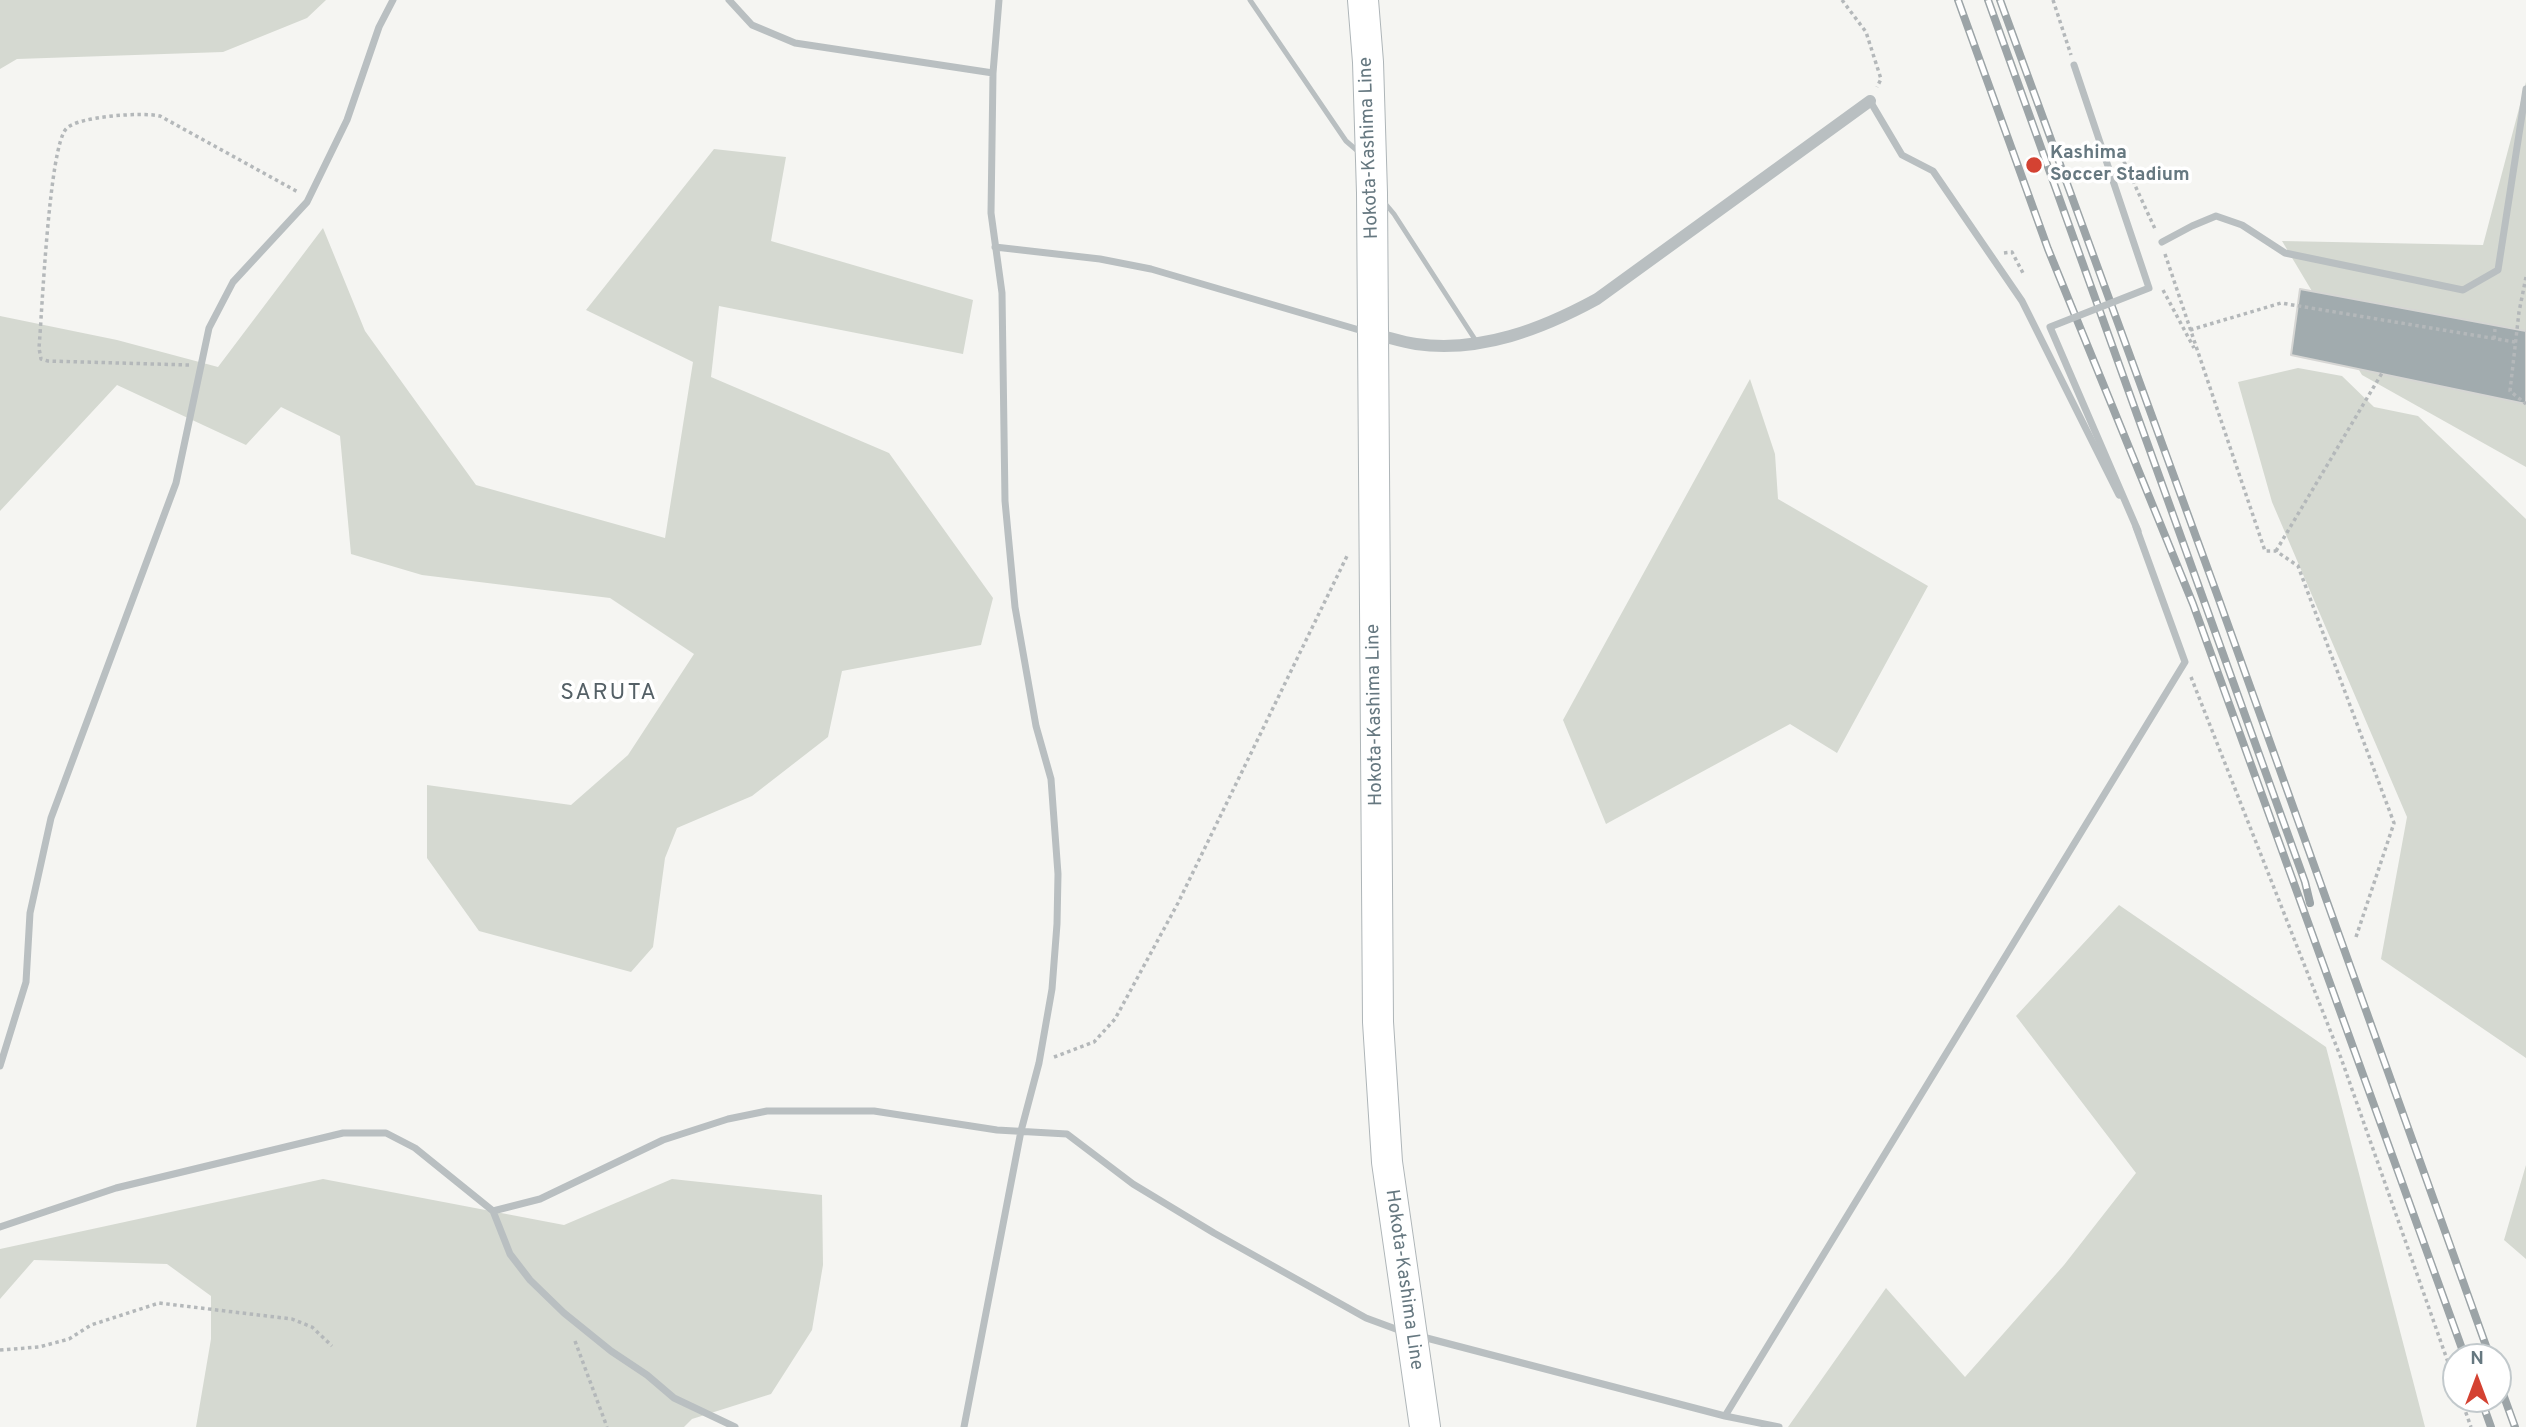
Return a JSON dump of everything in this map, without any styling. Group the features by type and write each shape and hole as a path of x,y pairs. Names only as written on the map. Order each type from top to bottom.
{"main road":[{"name":"Hokota-Kashima Line","path":"1363,0 1368,62 1372,193 1378,1022 1387,1162 1425,1427"}],"street":[{"path":"0,1066 26,982 30,914 51,818 176,484 209,328 233,282 307,202 346,120 379,27 393,0"},
{"path":"729,0 752,25 795,43 992,72"},
{"path":"964,1427 1021,1131 1039,1063 1052,989 1057,924 1058,874 1051,779 1037,726 1015,607 1005,501 1002,293 991,213 992,72 999,0"},
{"path":"1725,1416 2185,662 2138,531 2050,327 2149,288 2074,65"},
{"path":"2161,242 2216,216 2242,225 2285,253 2463,290 2498,270 2526,89"},
{"path":"995,247 1100,259 1151,270 1413,344 1478,344 1552,322 1597,299 1870,101 1902,155 1933,171 2022,301 2138,531"},
{"path":"493,1211 540,1199 663,1140 728,1119 767,1111 874,1111 997,1130 1067,1134 1133,1184 1366,1318 1410,1334 1725,1416 1779,1427"},
{"path":"0,1227 116,1188 343,1133 386,1133 415,1148 493,1211 510,1254 530,1280 564,1313 611,1352 647,1375 674,1398 735,1427"}],"lane":[{"path":"1250,0 1346,141 1371,162"},
{"path":"1372,193 1385,202 1394,214 1478,344"}],"path":[{"path":"1842,0 1866,32 1881,79 1870,101"},
{"path":"2053,0 2074,65"},
{"path":"201,368 188,365 41,359 39,348 54,171 64,130 74,122 147,112 160,116 296,190 307,202"},
{"path":"2116,145 2161,242 2265,551 2276,551 2298,566 2394,823 2356,937"},
{"path":"2526,277 2510,391 2526,404"},
{"path":"2149,288 2161,287 2198,356"},
{"path":"2190,330 2281,303 2515,342"},
{"path":"2494,339 2495,329"},
{"path":"2276,551 2382,373"},
{"path":"1039,1063 1094,1042 1115,1019 1178,903 1350,550 1374,531"},
{"path":"2185,662 2341,1058 2442,1345"},
{"path":"0,1350 39,1347 69,1339 91,1325 159,1303 292,1319 312,1327 332,1346"},
{"path":"564,1313 607,1427"}],"shaded area":[{"path":"0,0 326,0 307,18 223,52 17,59 0,69"},
{"path":"2526,82 2526,467 2362,375 2282,241 2483,245"},
{"path":"714,149 786,157 771,241 973,300 963,354 719,306 711,377 889,453 993,598 981,645 842,671 828,737 752,796 677,828 665,858 653,947 631,972 479,931 427,858 427,785 571,805 628,755 694,654 610,598 422,575 351,554 340,436 281,407 246,445 117,385 0,511 0,316 117,340 218,367 323,228 365,331 476,485 665,538 693,362 586,310"},
{"path":"2298,368 2342,376 2374,407 2418,416 2526,519 2526,1058 2381,959 2407,817 2272,502 2238,382"},
{"path":"1750,379 1775,454 1778,499 1928,586 1837,753 1790,724 1606,824 1563,720"},
{"path":"2119,905 2326,1047 2425,1427 1788,1427 1886,1288 1965,1377 2064,1265 2136,1173 2016,1016"},
{"path":"2526,1165 2526,1259 2504,1240"},
{"path":"323,1179 564,1225 672,1179 822,1195 823,1265 812,1330 771,1394 692,1419 684,1427 196,1427 211,1339 211,1296 167,1264 34,1260 0,1299 0,1249"}],"building":[{"path":"2300,289 2526,331 2526,404 2291,355"}],"railway":[{"path":"1958,0 2048,249 2193,604 2460,1343"},
{"path":"1988,0 2305,882 2310,903"},
{"path":"2000,0 2218,597 2485,1343"},
{"path":"2486,1413 2491,1427"},
{"path":"2510,1413 2515,1427"}],"place":[{"name":"Kashima Soccer Stadium","path":"2034,165"}],"district":[{"name":"SARUTA","path":"609,694"}]}
